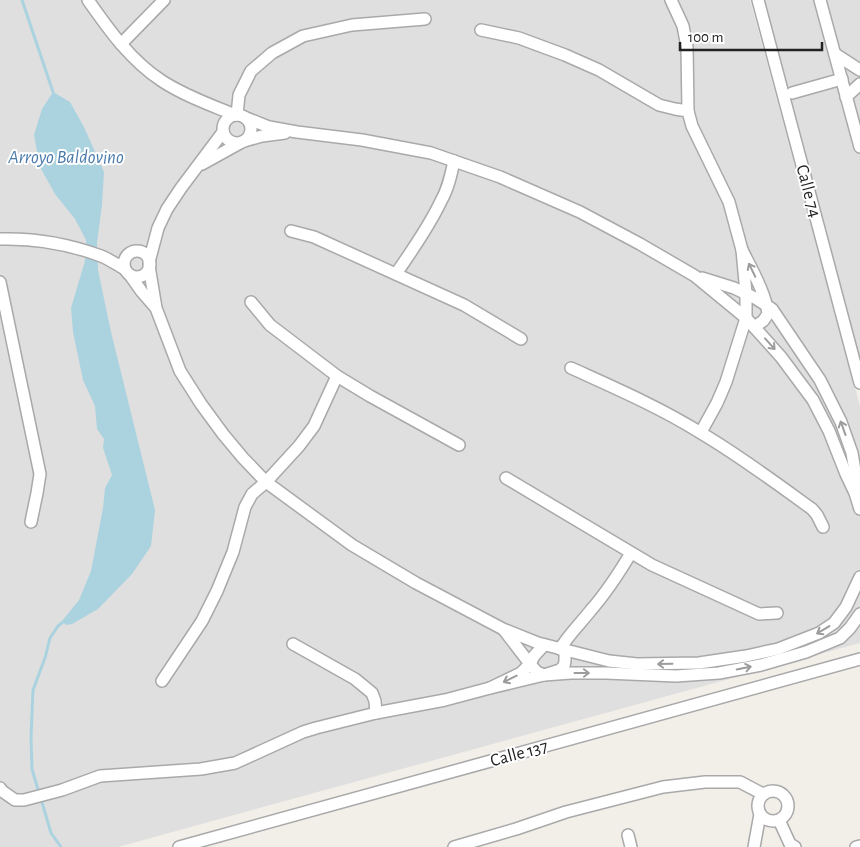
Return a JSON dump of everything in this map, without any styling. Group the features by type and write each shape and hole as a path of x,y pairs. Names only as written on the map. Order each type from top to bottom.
{"street":[{"path":"88,0 121,44 147,70 163,82 196,98 269,127 432,152 580,212 695,276 746,318 781,357 813,400 829,431 860,509"},
{"path":"121,44 164,0"},
{"path":"672,0 683,26 687,48 688,112 692,126 729,202 742,250 746,293 746,318 726,382 701,432"},
{"name":"Calle 74","path":"758,0 860,383"},
{"path":"820,0 860,147"},
{"path":"198,166 248,138 251,129 250,125 239,116 238,96 251,71 272,53 304,36 352,25 425,19"},
{"path":"481,30 519,38 565,55 599,70 659,105 688,112"},
{"path":"835,54 860,70"},
{"path":"792,93 842,79"},
{"path":"846,97 860,84"},
{"path":"196,98 211,110 227,140 236,144 262,136 297,132"},
{"path":"0,239 52,242 103,257 128,272 140,276 144,274 149,264 158,228 167,209 223,130 227,119 239,116"},
{"path":"396,274 442,201 449,183 454,161"},
{"path":"156,308 142,292 124,265 125,258 145,243 158,228"},
{"path":"291,231 314,237 464,305 521,339"},
{"path":"742,250 768,306 768,314 763,321 754,327"},
{"path":"103,257 133,252 146,254 156,308 180,371 223,434 266,482 352,546 416,584 503,629 544,645 609,661 636,664 700,663 778,649 819,633 834,623 857,593 860,577"},
{"path":"695,276 746,293 772,309 820,380 841,422 852,453 855,493"},
{"path":"0,282 40,474 38,493 31,522"},
{"path":"251,302 270,325 337,376 459,444"},
{"path":"570,368 642,400 701,432 757,469 812,509 823,527"},
{"path":"162,680 202,621 217,591 232,552 245,507 252,494 266,482 299,446 314,426 337,376"},
{"path":"506,478 652,565 758,614 776,613"},
{"path":"0,788 15,800 24,800 62,790 100,776 201,769 234,763 303,732 376,713 445,700 560,670 564,666 563,650 569,635 597,603 631,553"},
{"path":"503,629 537,672 544,675 606,673 676,676 719,672 752,666 806,652 840,638 850,628 860,614 846,606"},
{"path":"293,644 355,679 372,693 376,713"},
{"path":"490,688 521,673 544,645"},
{"name":"Calle 137","path":"179,847 860,658"},
{"path":"454,847 566,812 663,787 705,782 740,782 763,794"},
{"path":"754,847 760,814 758,803 763,794 772,790 786,798 788,808 779,820 768,820 760,814"},
{"path":"779,820 790,844 795,847"}],"shaded area":[{"path":"0,0 750,0 860,406 860,643 118,847 0,847"},
{"path":"761,0 860,0 860,363"}],"water":[{"name":"Arroyo Baldovino","path":"53,92 70,102 84,127 104,172 97,243 98,270 111,332 155,510 151,546 132,574 98,609 72,624 66,625 62,621 79,600 91,571 105,488 112,475 103,448 104,439 97,429 95,406 83,380 73,332 71,308 85,261 86,240 75,219 55,194 40,167 34,135 42,109"}],"waterway":[{"path":"22,0 53,92"},
{"name":"Arroyo Baldovino","path":"39,793 32,769 33,690 50,638 63,622"},
{"name":"Arroyo Baldovino","path":"41,799 51,833 61,847"}]}
